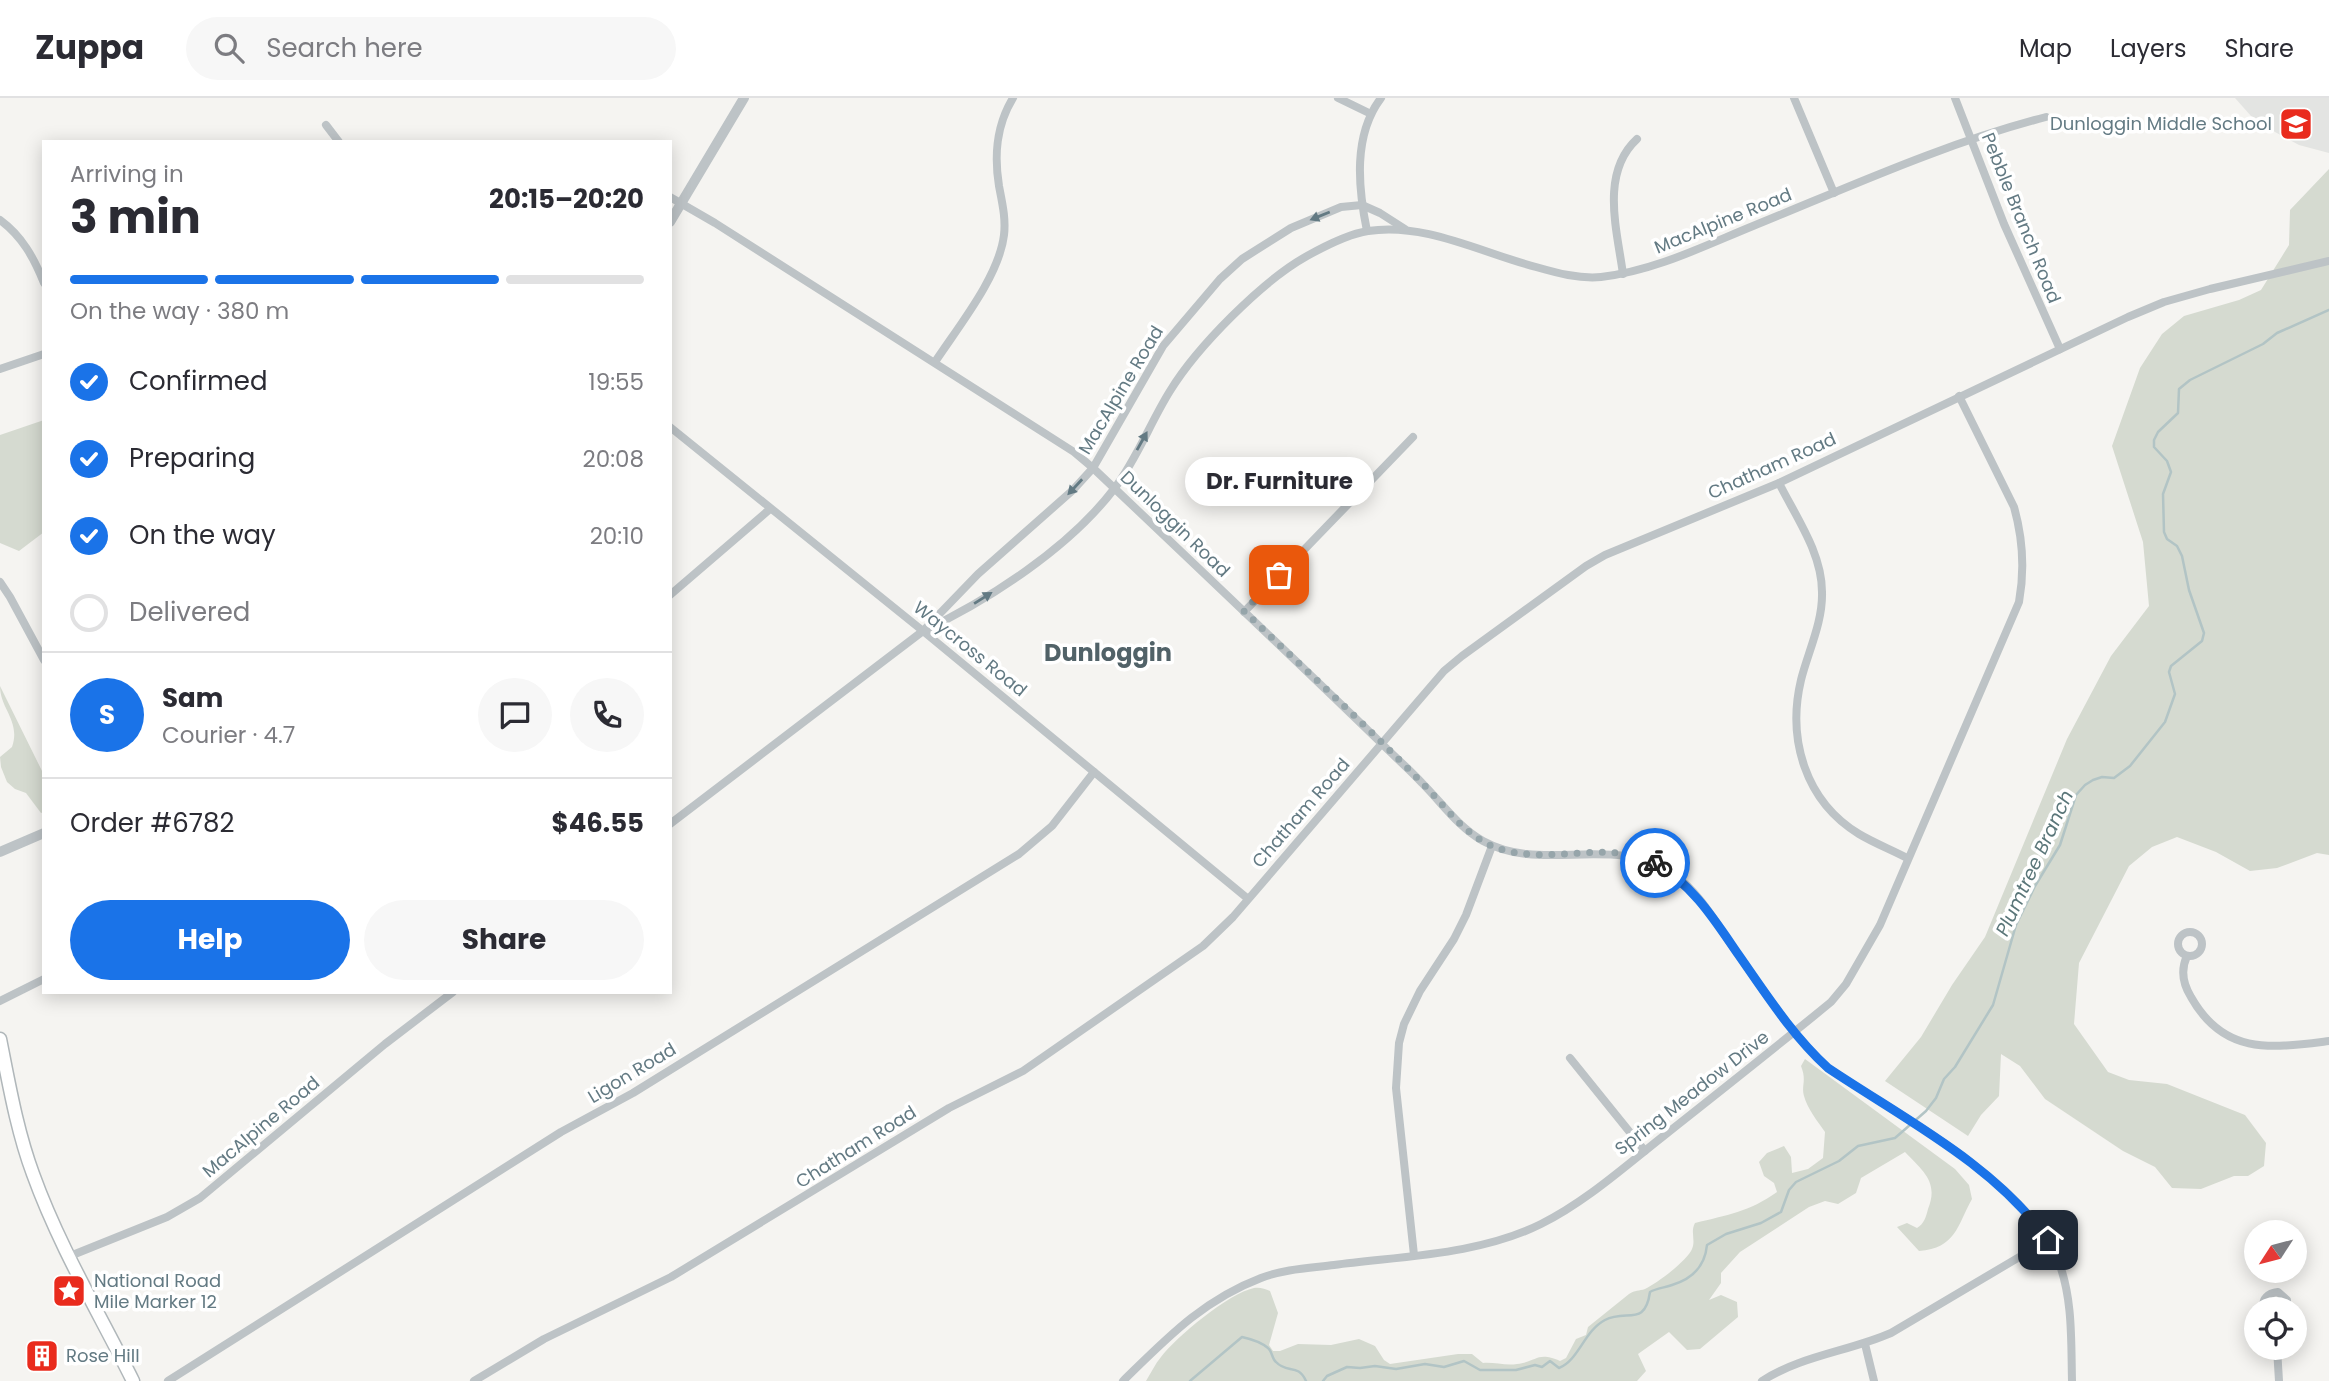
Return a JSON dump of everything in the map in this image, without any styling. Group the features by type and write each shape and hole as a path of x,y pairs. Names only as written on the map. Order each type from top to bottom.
{"main road":[{"path":"0,1039 33,1173 70,1256 133,1381"}],"street":[{"path":"672,219 744,98"},
{"path":"935,362 980,292 1000,252 1004,234 1004,212 997,170 998,131 1013,98"},
{"path":"1338,98 1369,113"},
{"path":"1367,231 1362,205 1360,160 1369,113 1381,98"},
{"path":"1794,98 1834,193"},
{"name":"Pebble Branch Road","path":"1955,98 2008,234 2060,349"},
{"name":"MacAlpine Road","path":"923,631 957,615 1030,567 1094,512 1115,489 1182,373 1243,306 1287,269 1306,257 1367,231 1405,229 1572,276 1598,278 1623,274 1681,256 1972,138 2046,117"},
{"path":"326,125 337,140"},
{"path":"1623,274 1615,212 1616,171 1629,146 1637,139"},
{"name":"Dunloggin Road","path":"672,198 935,362 1093,467 1382,743 1460,824 1492,846 1521,853 1632,856 1652,862 1674,874 1709,911 1810,1051 1828,1068 1978,1168 2034,1221 2048,1240 2058,1262 2068,1302 2073,1381"},
{"name":"MacAlpine Road","path":"672,822 923,631 978,574 1073,490 1093,467 1159,352 1176,328 1242,259 1291,228 1341,207 1362,205 1405,229"},
{"path":"0,220 23,242 42,278"},
{"name":"Chatham Road","path":"474,1381 556,1333 671,1277 949,1108 1023,1071 1203,946 1233,916 1444,671 1586,566 1630,544 1779,483 1959,396 2164,302 2329,261"},
{"path":"0,369 42,355"},
{"name":"Spring Meadow Drive","path":"1123,1381 1195,1313 1238,1287 1264,1276 1479,1244 1515,1235 1541,1224 1589,1194 1645,1151 1794,1032 1830,1002 1846,984 1877,931 2012,622 2022,584 2022,547 2014,507 1959,396"},
{"name":"Waycross Road","path":"672,429 1247,898"},
{"path":"1244,611 1413,437"},
{"path":"1779,483 1810,545 1821,578 1821,611 1801,682 1798,703 1796,727 1798,749 1804,769 1825,804 1840,820 1859,834 1908,858"},
{"path":"672,593 770,509"},
{"path":"0,582 42,656"},
{"name":"Ligon Road","path":"168,1381 561,1132 633,1093 1002,866 1046,832 1094,772"},
{"path":"0,852 42,834"},
{"path":"1414,1255 1396,1088 1399,1043 1403,1027 1420,991 1466,915 1492,846"},
{"path":"2187,956 2182,974 2188,992 2203,1016 2230,1038 2266,1048 2329,1041"},
{"path":"0,1001 42,980"},
{"name":"MacAlpine Road","path":"70,1256 167,1217 200,1198 384,1044 450,994"},
{"path":"1570,1058 1645,1151"},
{"path":"1762,1381 1801,1363 1864,1344 1891,1332 2048,1240"},
{"path":"2266,1297 2278,1292 2284,1297"},
{"path":"1864,1344 1874,1381"},
{"path":"2277,1360 2278,1381"}],"shaded area":[{"name":"Dunloggin Middle School","path":"2235,98 2329,98 2329,153 2299,145 2275,132 2251,116"},
{"path":"2329,169 2329,855 2317,853 2277,868 2250,871 2216,852 2177,837 2152,847 2129,866 2079,963 2074,1024 2108,1072 2129,1080 2167,1084 2245,1115 2266,1143 2264,1166 2248,1176 2234,1176 2201,1189 2172,1188 2155,1167 2123,1151 2045,1099 2020,1066 2001,1054 1999,1096 1981,1115 1968,1136 1885,1081 1921,1037 1985,937 2067,739 2111,656 2149,606 2143,542 2112,446 2140,368 2162,334 2184,316 2239,300 2261,290 2289,245 2290,210"},
{"path":"42,421 42,534 19,551 0,543 0,435"},
{"path":"0,686 42,771 42,813 26,793 7,782 1,767 0,757 12,747 14,730"},
{"path":"1805,1059 1955,1169 1969,1185 1972,1199 1954,1234 1948,1240 1931,1249 1919,1251 1897,1227 1907,1223 1917,1228 1923,1222 1932,1191 1918,1165 1905,1152 1861,1178 1856,1193 1838,1204 1825,1201 1809,1207 1740,1252 1721,1273 1721,1283 1709,1300 1721,1295 1737,1302 1738,1317 1700,1349 1687,1350 1669,1332 1638,1354 1646,1371 1637,1381 1146,1381 1168,1348 1190,1328 1231,1298 1256,1288 1270,1291 1278,1313 1269,1345 1273,1351 1298,1344 1331,1345 1359,1339 1375,1346 1390,1364 1458,1354 1472,1354 1483,1363 1524,1363 1542,1357 1560,1361 1566,1358 1576,1339 1586,1335 1588,1327 1629,1294 1650,1286 1685,1259 1693,1246 1695,1223 1747,1208 1777,1192 1774,1183 1764,1176 1759,1162 1767,1153 1784,1146 1791,1157 1792,1173 1808,1169 1823,1158 1825,1132 1805,1101 1803,1092 1804,1075 1801,1066"}],"waterway":[{"name":"Plumtree Branch","path":"1323,1381 1327,1376 1347,1367 1375,1366 1396,1369 1425,1364 1444,1367 1464,1361 1480,1370 1516,1370 1535,1365 1542,1367 1550,1361 1559,1368 1572,1359 1592,1331 1605,1320 1639,1313 1648,1303 1650,1292 1679,1282 1696,1271 1704,1259 1707,1245 1726,1234 1761,1223 1781,1212 1789,1190 1796,1182 1839,1161 1858,1146 1895,1138 1926,1111 1993,1005 2016,925 2035,886 2060,845 2076,795 2093,780 2102,777 2114,778 2130,766 2165,722 2175,694 2169,672 2171,666 2202,641 2204,633 2189,590 2182,556 2164,532 2163,494 2171,472 2167,461 2154,447 2158,432 2178,413 2179,389 2190,380 2263,344 2277,333 2329,310"},
{"name":"Plumtree Branch","path":"1190,1381 1242,1337 1265,1346 1280,1366 1296,1370 1306,1381"}],"way so far":[{"path":"1279,575 1244,611 1470,832 1492,846 1508,851 1616,854 1655,863"}],"place":[{"name":"Dunloggin Middle School","path":"2296,124"},
{"name":"Dr. Furniture","path":"1279,575"},
{"name":"National Road Mile Marker 12","path":"69,1291"},
{"name":"Rose Hill","path":"42,1356"}],"district":[{"name":"Dunloggin","path":"1108,653"}],"route":[{"path":"1655,863 1674,874 1692,890 1810,1051 1828,1068 1978,1168 2020,1206 2048,1240"}]}
